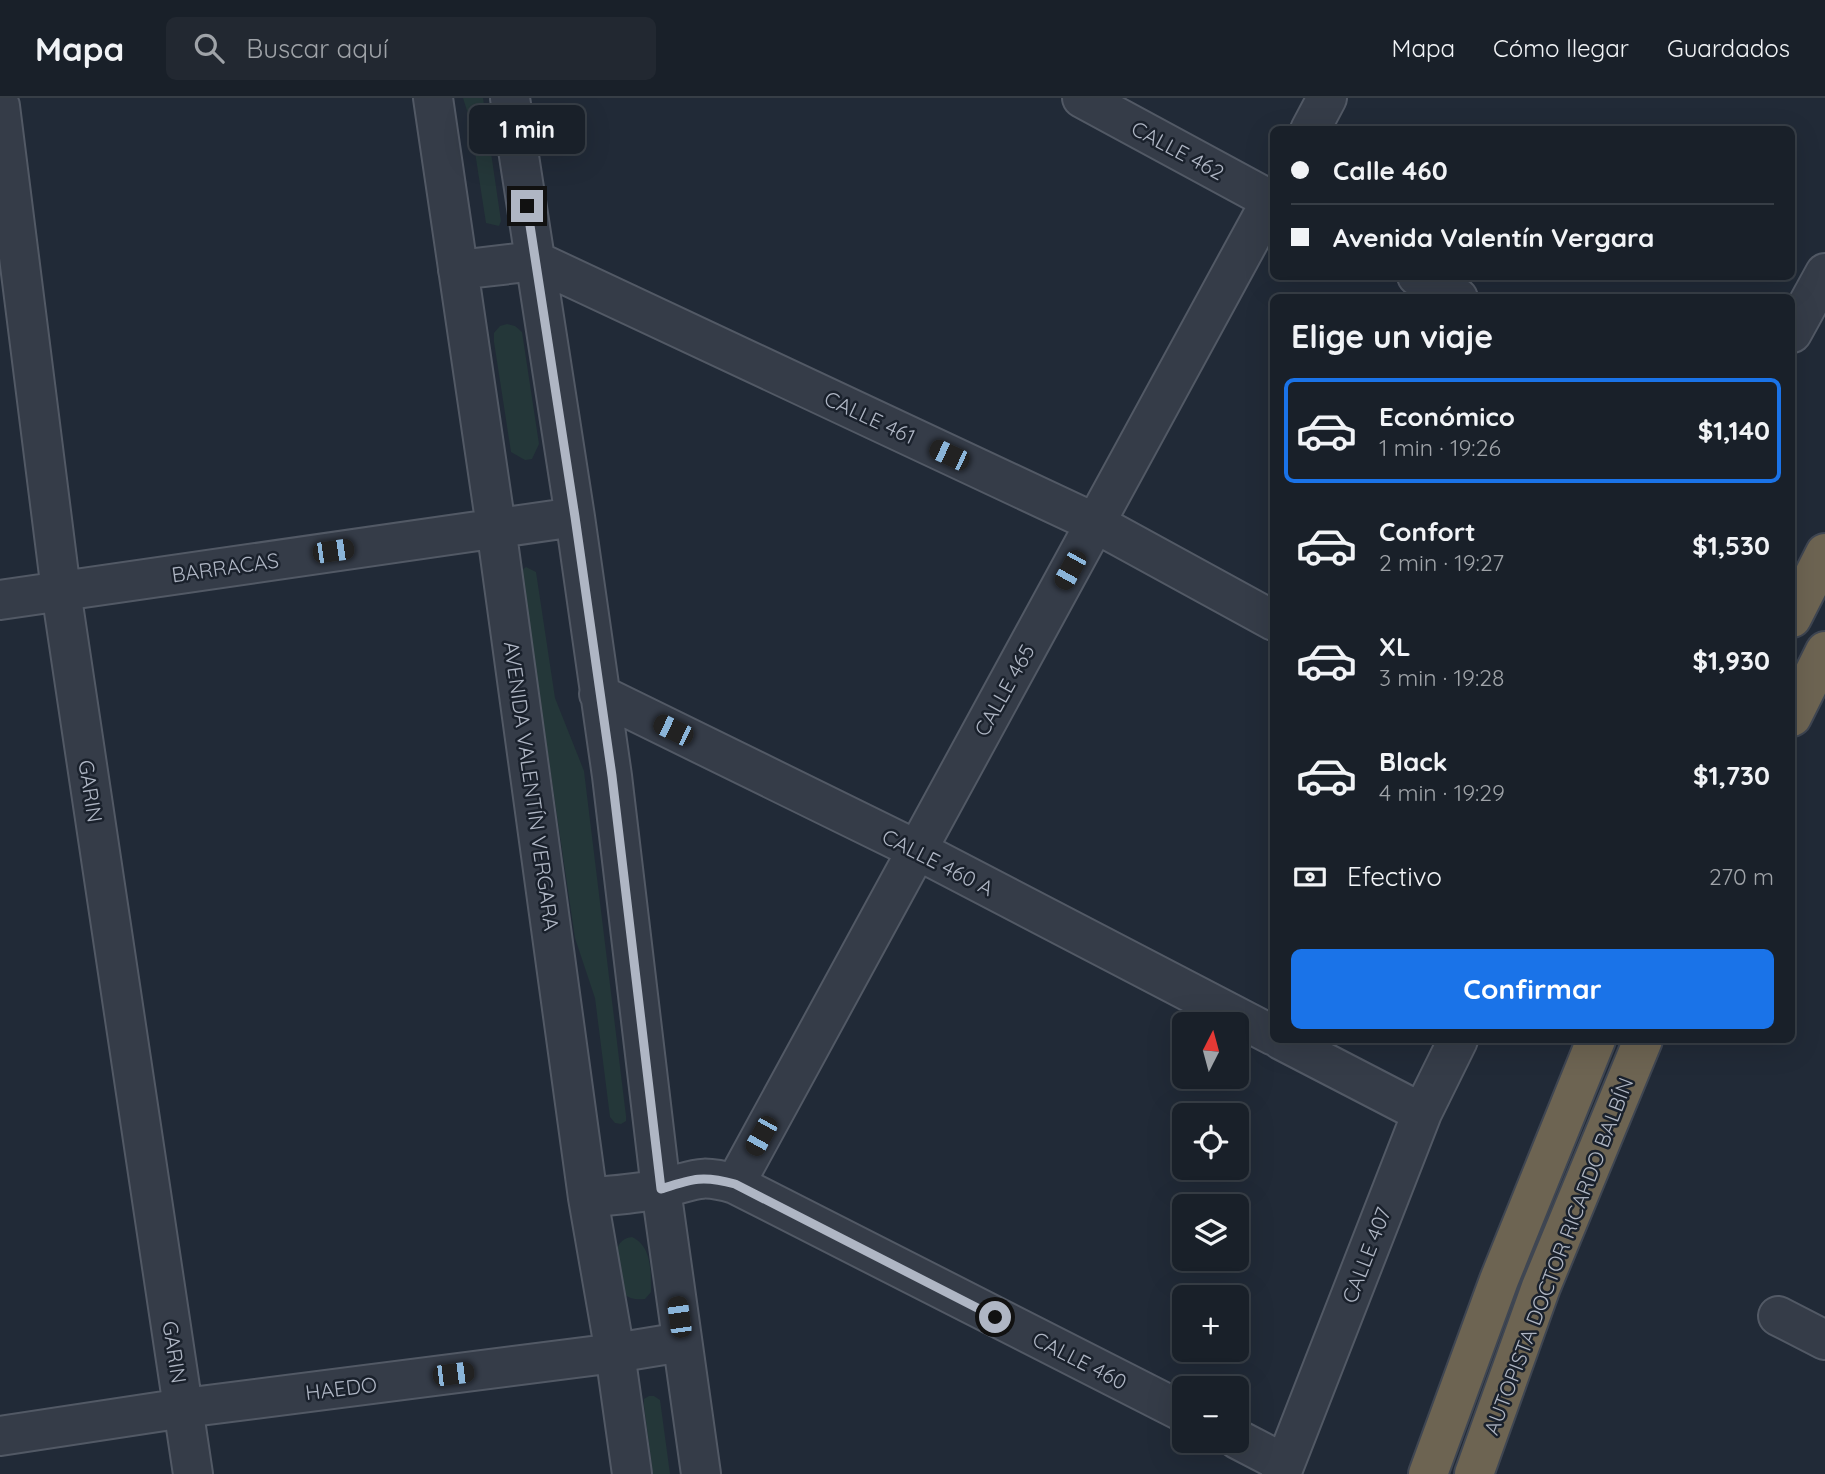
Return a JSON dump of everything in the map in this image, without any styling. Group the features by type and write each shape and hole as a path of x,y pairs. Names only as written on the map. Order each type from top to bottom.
{"highway":[{"path":"1795,612 1825,553"},
{"path":"1795,711 1825,651"},
{"name":"AUTOPISTA DOCTOR RICARDO BALBÍN","path":"1428,1474 1499,1280 1595,1043"},
{"name":"AUTOPISTA DOCTOR RICARDO BALBÍN","path":"1474,1474 1541,1287 1642,1043"}],"street":[{"name":"AVENIDA VALENTÍN VERGARA","path":"433,98 496,527 588,1198 615,1353 632,1474"},
{"path":"510,98 612,776 661,1189 701,1474"},
{"name":"CALLE 462","path":"1082,98 1270,197"},
{"path":"1312,126 1327,98"},
{"name":"GARIN","path":"0,106 61,591 193,1474"},
{"name":"CALLE 465","path":"735,1184 1270,204"},
{"path":"458,270 536,261"},
{"name":"CALLE 461","path":"536,261 1095,523 1270,619"},
{"path":"1795,328 1825,273"},
{"path":"1424,280 1451,294"},
{"name":"BARRACAS","path":"0,600 575,517"},
{"name":"CALLE 460 A","path":"599,694 917,850 1270,1034"},
{"path":"1287,1043 1422,1113"},
{"name":"CALLE 407","path":"1283,1469 1422,1113 1457,1043"},
{"name":"CALLE 460","path":"588,1198 661,1189 696,1178 735,1184 1172,1406"},
{"path":"1778,1316 1825,1340"},
{"name":"HAEDO","path":"0,1436 184,1408 615,1353 682,1342"},
{"path":"1249,1447 1283,1469"}],"shaded area":[{"path":"463,98 483,98 501,221 499,226 486,223 470,120"},
{"path":"507,324 522,332 539,444 532,459 525,460 511,452 494,342 494,333 500,326"},
{"path":"526,567 536,572 555,698 584,771 626,1116 626,1121 621,1124 615,1123 610,1117 595,998 575,938 522,578 522,570"},
{"path":"632,1237 639,1241 649,1260 651,1292 645,1299 633,1299 625,1295 619,1277 619,1244"},
{"path":"649,1396 660,1400 670,1474 653,1474 644,1406 644,1399"}],"route":[{"path":"527,206 612,776 661,1189 696,1178 735,1184 995,1317"}]}
